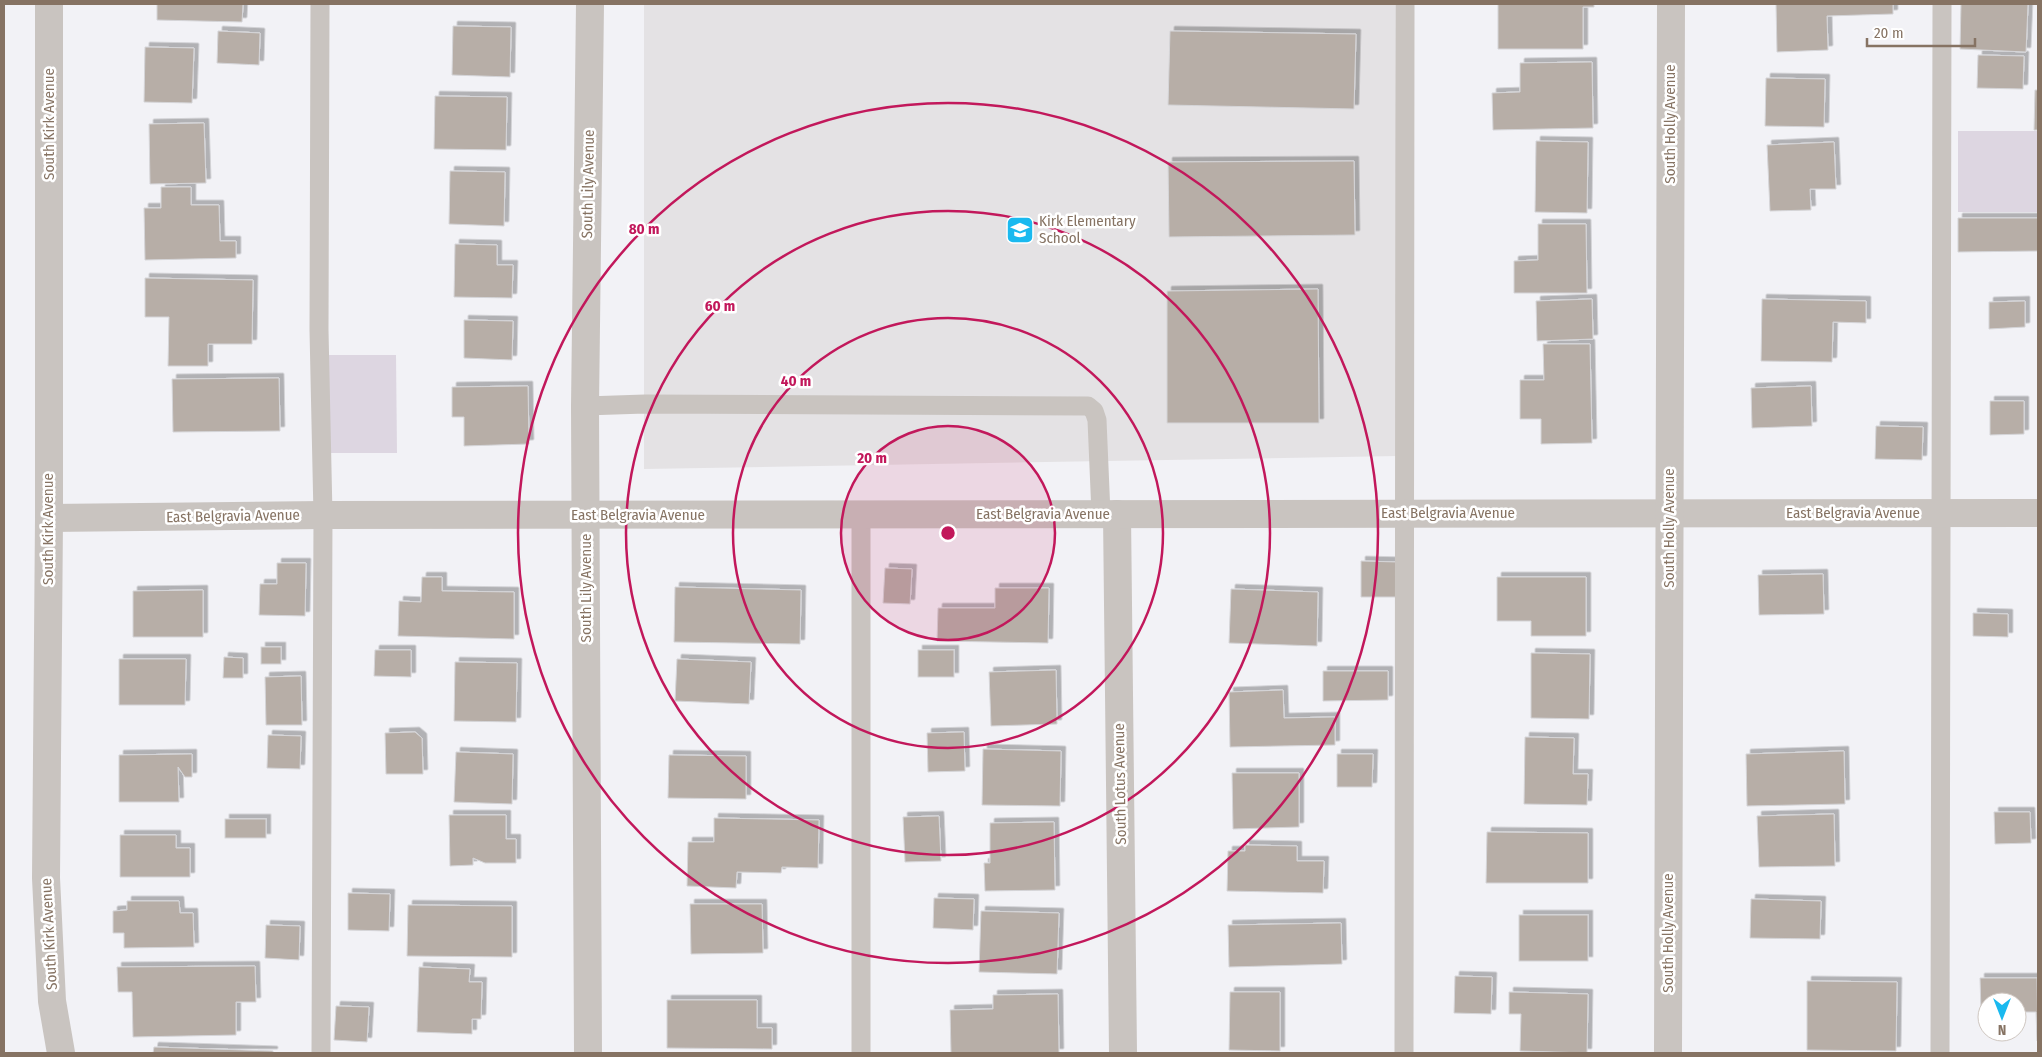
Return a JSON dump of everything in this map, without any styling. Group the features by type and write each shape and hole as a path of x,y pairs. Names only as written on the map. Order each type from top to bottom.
{"street":[{"name":"South Kirk Avenue","path":"49,4 49,518 46,878 52,1001 61,1053"},
{"name":"South Lily Avenue","path":"588,1053 585,406 590,4"},
{"name":"South Holly Avenue","path":"1668,1053 1671,4"},
{"name":"East Belgravia Avenue","path":"49,518 323,515 2038,513"},
{"name":"South Lotus Avenue","path":"1109,514 1123,1053"}],"lane":[{"path":"320,4 319,330 323,515 321,1053"},
{"path":"1404,1053 1405,4"},
{"path":"1940,1053 1942,4"},
{"path":"585,406 645,404 1088,406 1094,411 1097,420 1109,514"},
{"path":"860,1053 861,515"}],"shaded area":[{"name":"Kirk Elementary School","path":"644,4 1395,4 1398,456 644,469"},
{"path":"1958,131 2038,131 2038,212 1958,212"},
{"path":"326,355 396,355 397,453 326,453"}],"building":[{"path":"157,4 243,4 242,22 157,20"},
{"path":"1498,4 1594,4 1594,7 1583,7 1583,49 1498,49"},
{"path":"1776,4 1893,4 1893,14 1827,16 1828,50 1777,52"},
{"path":"1961,4 2028,4 2026,52 1960,49"},
{"path":"453,26 511,27 510,77 452,75"},
{"path":"218,31 260,33 259,65 217,63"},
{"path":"1170,31 1356,34 1354,109 1168,105"},
{"path":"145,47 194,48 192,103 144,102"},
{"path":"1978,55 2024,56 2023,89 1977,88"},
{"path":"1592,62 1593,128 1493,130 1492,93 1520,92 1520,63"},
{"path":"1766,78 1825,79 1824,127 1765,126"},
{"path":"2035,90 2038,90 2038,130 2034,130"},
{"path":"435,96 507,97 506,150 434,149"},
{"path":"204,123 206,183 150,184 149,124"},
{"path":"1536,141 1588,142 1587,213 1535,212"},
{"path":"1834,142 1836,189 1810,189 1811,210 1770,211 1767,145"},
{"path":"1354,161 1355,235 1169,237 1168,162"},
{"path":"450,171 505,172 504,226 449,224"},
{"path":"161,187 191,187 191,205 219,205 220,241 236,241 236,258 145,260 144,208 161,208"},
{"path":"1958,218 2038,218 2038,251 1958,252"},
{"path":"1538,224 1586,224 1587,293 1514,293 1514,261 1538,260"},
{"path":"455,244 497,245 497,265 513,265 512,298 454,297"},
{"path":"145,278 253,280 252,344 208,344 208,366 168,366 169,317 145,317"},
{"path":"1318,289 1319,423 1167,423 1167,291"},
{"path":"1592,299 1593,339 1537,341 1536,301"},
{"path":"1762,299 1866,301 1866,323 1833,322 1832,362 1761,361"},
{"path":"2025,301 2025,327 1989,329 1989,302"},
{"path":"464,320 513,321 512,360 464,358"},
{"path":"1543,344 1590,344 1592,443 1541,444 1541,419 1520,419 1520,380 1544,380"},
{"path":"279,378 280,431 173,432 172,379"},
{"path":"528,386 529,444 464,446 464,417 452,417 452,387"},
{"path":"1811,386 1812,426 1752,428 1751,388"},
{"path":"1990,401 2024,401 2024,434 1990,435"},
{"path":"1876,426 1923,427 1922,460 1875,459"},
{"path":"1361,561 1397,562 1397,597 1361,597"},
{"path":"277,563 306,563 305,616 259,615 260,584 277,584"},
{"path":"885,568 912,569 910,604 883,603"},
{"path":"1823,574 1824,614 1759,615 1758,575"},
{"path":"422,577 442,577 442,591 514,592 514,639 398,636 399,601 421,602"},
{"path":"1497,577 1586,577 1586,636 1531,636 1531,621 1497,621"},
{"path":"675,587 801,590 800,644 674,642"},
{"path":"995,588 1049,588 1048,643 937,641 938,608 995,608"},
{"path":"1231,589 1318,592 1317,646 1229,643"},
{"path":"203,590 203,637 133,637 133,591"},
{"path":"1973,613 2008,614 2008,637 1973,636"},
{"path":"261,647 281,647 281,664 261,664"},
{"path":"375,650 411,650 411,677 374,676"},
{"path":"918,650 954,650 954,677 918,677"},
{"path":"1531,653 1590,654 1589,719 1531,718"},
{"path":"224,657 243,658 243,678 223,678"},
{"path":"119,659 186,659 185,705 119,705"},
{"path":"677,659 751,662 749,704 675,701"},
{"path":"455,662 517,663 516,722 454,721"},
{"path":"1056,670 1057,724 991,726 989,672"},
{"path":"1323,671 1388,671 1388,700 1323,701"},
{"path":"301,676 302,725 266,725 265,677"},
{"path":"1283,690 1284,718 1335,717 1335,745 1230,747 1229,692"},
{"path":"415,732 422,738 423,774 386,774 385,733"},
{"path":"964,732 965,771 928,772 927,733"},
{"path":"268,735 301,736 300,769 267,768"},
{"path":"1525,737 1574,738 1573,774 1588,774 1587,805 1524,804"},
{"path":"983,749 1061,751 1060,806 982,805"},
{"path":"1844,751 1845,804 1747,806 1746,754"},
{"path":"456,752 513,754 512,804 454,802"},
{"path":"192,754 192,777 185,777 178,767 179,802 119,802 119,755"},
{"path":"1337,754 1373,754 1372,787 1337,787"},
{"path":"669,755 746,756 746,799 668,798"},
{"path":"1232,773 1299,773 1299,827 1233,829"},
{"path":"1994,812 2030,812 2031,843 1995,844"},
{"path":"1834,814 1835,866 1759,867 1757,816"},
{"path":"449,815 506,815 506,839 516,839 516,863 485,863 473,858 473,865 450,866"},
{"path":"939,816 941,861 905,862 903,817"},
{"path":"714,818 819,820 818,868 782,867 781,873 737,872 736,888 687,886 688,842 714,842"},
{"path":"225,819 266,819 266,838 225,838"},
{"path":"1054,822 1055,890 985,891 984,863 990,863 990,823"},
{"path":"1487,832 1588,833 1588,883 1486,883"},
{"path":"120,835 176,835 176,848 190,848 190,877 120,877"},
{"path":"1245,845 1297,846 1297,861 1324,861 1323,893 1227,891 1228,851 1245,851"},
{"path":"348,893 390,894 389,931 348,930"},
{"path":"934,898 974,899 973,930 933,928"},
{"path":"1751,899 1821,901 1820,939 1750,938"},
{"path":"127,901 179,901 180,913 193,913 194,947 124,948 124,933 113,933 113,911 127,910"},
{"path":"690,904 762,904 763,953 691,954"},
{"path":"408,905 512,906 512,957 407,956"},
{"path":"981,911 1059,913 1057,974 979,972"},
{"path":"1519,915 1588,915 1588,961 1519,961"},
{"path":"1341,923 1342,964 1229,967 1228,925"},
{"path":"266,925 300,926 299,960 265,958"},
{"path":"255,966 256,1002 236,1002 236,1035 133,1037 132,992 118,992 117,967"},
{"path":"419,967 470,969 469,982 482,982 481,1019 472,1019 472,1034 417,1032"},
{"path":"1455,976 1492,977 1491,1014 1454,1013"},
{"path":"1980,978 2037,978 2038,1041 2036,1012 2027,1012 2027,992 1980,992"},
{"path":"1807,981 1897,982 1896,1051 1807,1050"},
{"path":"1230,992 1280,992 1280,1051 1229,1050"},
{"path":"1509,992 1588,994 1587,1053 1520,1051 1521,1014 1509,1014"},
{"path":"1058,994 1059,1053 951,1053 950,1010 993,1009 993,995"},
{"path":"667,1000 757,1000 757,1028 772,1028 772,1049 667,1048"},
{"path":"336,1006 369,1007 367,1042 334,1040"},
{"path":"154,1047 273,1051 273,1053 153,1053"}],"place":[{"name":"Kirk Elementary School","path":"1020,230"}]}
